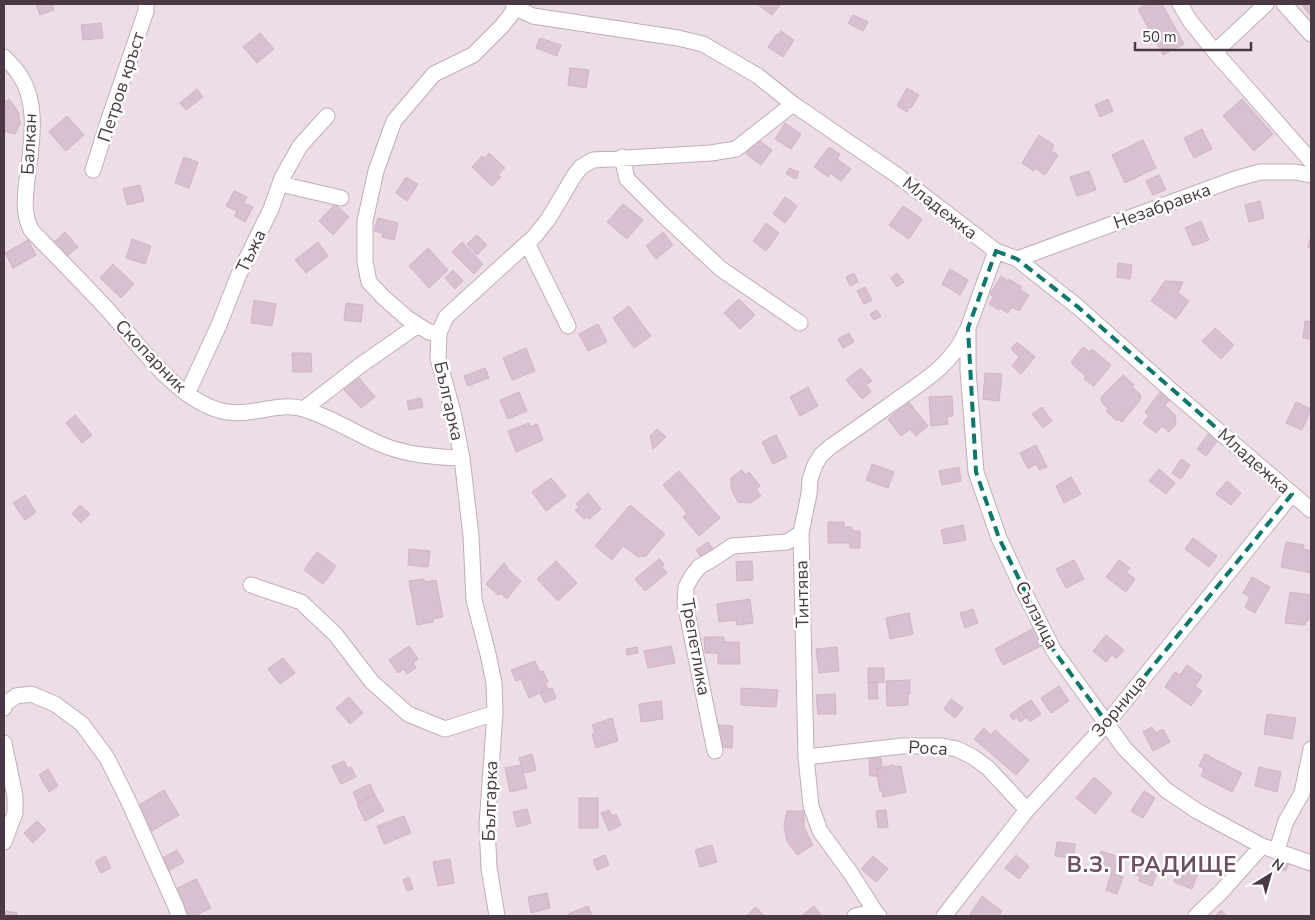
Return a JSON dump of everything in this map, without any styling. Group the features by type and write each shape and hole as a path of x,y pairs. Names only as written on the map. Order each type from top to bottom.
{"street":[{"name":"Петров кръст","path":"94,170 108,122 146,11 146,4"},
{"path":"1180,4 1190,21 1215,52 1311,161"},
{"path":"1215,52 1266,4"},
{"path":"1284,4 1311,34"},
{"path":"439,333 429,332 418,325 383,297 369,282 365,262 366,221 376,171 394,120 434,74 473,55 502,26 514,6"},
{"name":"Младежка","path":"514,6 533,16 678,38 703,44 758,76 793,104 898,176 996,251 1017,259 1085,313 1180,398 1311,510"},
{"name":"Балкан","path":"4,56 23,79 30,97 33,116 25,209"},
{"name":"Българка","path":"497,916 489,868 487,825 496,713 491,668 474,600 471,536 462,458 454,412 438,358 439,333 446,317 527,242 549,218 581,167 593,160 622,157 711,154 736,149 793,104"},
{"name":"Тъжа","path":"187,394 219,325 239,274 271,209 280,184 300,146 327,116"},
{"path":"622,157 627,179 662,214 721,269 800,323"},
{"name":"Незабравка","path":"1017,259 1260,172 1295,172 1311,175"},
{"path":"280,184 341,198"},
{"name":"Скопарник","path":"25,209 26,220 31,230 107,309 168,378 187,394 221,411 239,414 290,407 304,409"},
{"path":"527,242 568,326"},
{"name":"Сълзица","path":"996,251 968,328 968,370 976,472 999,538 1054,651 1125,748 1166,790 1197,811 1262,846 1311,863"},
{"path":"418,325 358,367 304,409 382,445 422,456 462,458"},
{"name":"Тинтява","path":"878,915 820,831 811,806 806,757 801,533 810,479 814,465 821,456 830,447 934,374 953,354 968,328"},
{"name":"Зорница","path":"944,916 1027,810 1107,723 1292,494"},
{"name":"Трепетлика","path":"715,751 685,603 686,588 699,567 732,546 787,542 801,533"},
{"path":"251,585 301,602 335,634 372,682 408,714 445,729 496,713"},
{"path":"4,708 5,704 16,696 31,694 55,704 82,724 107,758 127,798 176,907 178,916"},
{"path":"4,742 15,796 15,813 4,842"},
{"name":"Роса","path":"806,757 902,746 942,746 973,757 988,768 1027,810"},
{"path":"1277,850 1286,821 1302,793 1311,749"},
{"path":"1196,916 1221,892 1262,846"},
{"path":"855,916 864,914 878,915"}],"highlighted area":[{"path":"996,251 1017,259 1078,307 1292,494 1107,723 1054,651 999,538 976,472 968,328"}],"shaded area":[{"path":"4,4 1311,4 1311,916 4,916"}],"building":[{"path":"36,4 52,4 54,10 40,15"},
{"path":"757,4 781,4 772,15"},
{"path":"1147,4 1162,4 1184,44 1163,55 1138,9"},
{"path":"1301,4 1311,4 1311,16"},
{"path":"853,15 868,22 863,31 848,23"},
{"path":"101,23 103,38 83,40 81,25"},
{"path":"781,31 794,40 783,57 768,47"},
{"path":"260,33 274,49 257,63 243,47"},
{"path":"540,38 561,45 557,56 536,48"},
{"path":"570,68 589,70 586,88 568,85"},
{"path":"907,88 919,95 907,112 897,106"},
{"path":"197,89 203,97 186,110 180,103"},
{"path":"9,99 19,113 19,120 21,122 15,134 4,131 4,103"},
{"path":"1108,99 1113,111 1100,117 1095,105"},
{"path":"1242,99 1273,134 1254,151 1223,116"},
{"path":"67,116 84,135 66,151 49,132"},
{"path":"785,123 801,134 791,149 775,139"},
{"path":"1202,129 1212,149 1194,158 1184,138"},
{"path":"1039,135 1054,145 1051,151 1058,155 1045,175 1035,168 1034,171 1022,163"},
{"path":"757,139 772,150 761,165 746,154"},
{"path":"1143,140 1156,168 1125,183 1112,155"},
{"path":"829,147 840,154 837,159 851,169 841,181 830,173 828,177 814,167"},
{"path":"489,153 505,168 498,175 501,177 492,186 472,167 482,156 484,158"},
{"path":"184,157 198,162 189,188 175,183"},
{"path":"789,168 799,172 796,179 786,174"},
{"path":"1089,171 1096,190 1077,196 1070,177"},
{"path":"1159,175 1166,190 1153,195 1146,181"},
{"path":"406,177 418,184 407,201 396,193"},
{"path":"140,185 144,201 127,205 123,189"},
{"path":"234,191 247,197 244,203 253,207 245,222 235,216 237,211 226,206"},
{"path":"785,197 797,206 785,223 773,214"},
{"path":"1260,201 1264,218 1249,222 1245,205"},
{"path":"335,204 349,217 333,235 319,221"},
{"path":"623,204 643,220 627,239 607,222"},
{"path":"903,206 922,219 909,239 889,225"},
{"path":"378,218 398,223 394,240 382,237 383,233 374,231"},
{"path":"1201,221 1209,240 1193,246 1185,228"},
{"path":"766,223 779,233 766,251 753,241"},
{"path":"65,232 78,247 66,257 53,243"},
{"path":"663,232 673,245 656,259 646,246"},
{"path":"477,235 487,245 477,255 467,244"},
{"path":"1311,235 1311,248 1308,247"},
{"path":"132,239 151,246 145,264 126,258"},
{"path":"28,240 36,255 13,268 5,253"},
{"path":"318,242 328,256 306,273 295,260"},
{"path":"462,242 483,264 474,274 452,252"},
{"path":"428,248 448,270 429,288 409,266"},
{"path":"1118,263 1132,265 1130,279 1117,277"},
{"path":"113,264 134,284 121,298 100,278"},
{"path":"950,269 968,280 960,295 942,284"},
{"path":"453,270 463,281 455,289 445,278"},
{"path":"854,273 858,282 850,286 846,277"},
{"path":"897,273 904,282 897,287 891,278"},
{"path":"1001,276 1022,287 1020,290 1029,295 1019,311 1012,307 1008,313 989,304 993,297 990,294"},
{"path":"1165,281 1183,282 1178,293 1189,301 1176,319 1151,301"},
{"path":"865,287 872,300 864,304 857,291"},
{"path":"739,299 755,315 740,329 724,313"},
{"path":"254,300 276,304 272,326 251,323"},
{"path":"346,303 363,305 361,322 344,320"},
{"path":"629,306 651,336 634,348 613,318"},
{"path":"877,310 881,316 874,320 870,314"},
{"path":"1305,321 1311,322 1311,339 1303,338"},
{"path":"598,324 607,342 588,351 579,334"},
{"path":"1215,328 1234,345 1221,359 1202,341"},
{"path":"849,333 854,342 843,348 838,339"},
{"path":"1017,342 1035,357 1021,374 1012,366 1019,357 1011,349"},
{"path":"1083,347 1090,352 1092,349 1111,365 1094,386 1084,379 1086,376 1071,362"},
{"path":"526,348 535,371 512,380 503,358"},
{"path":"292,353 311,353 312,372 293,372"},
{"path":"485,368 489,378 468,386 464,376"},
{"path":"861,368 872,381 866,385 871,392 862,399 846,380"},
{"path":"985,373 1002,374 999,401 983,399"},
{"path":"1123,375 1134,385 1132,387 1140,394 1141,399 1122,422 1118,419 1117,421 1106,411 1108,409 1102,403 1101,397"},
{"path":"359,378 375,397 361,408 344,390"},
{"path":"808,387 818,406 800,416 790,397"},
{"path":"1161,391 1170,399 1165,405 1175,415 1176,424 1169,432 1162,426 1156,433 1143,423 1149,416 1145,412"},
{"path":"519,392 527,411 508,419 500,400"},
{"path":"952,396 953,416 947,417 948,424 931,426 929,397"},
{"path":"421,398 423,407 409,410 407,401"},
{"path":"909,402 928,426 916,436 910,429 901,436 888,419"},
{"path":"1296,402 1311,409 1302,430 1286,423"},
{"path":"1042,407 1052,421 1043,428 1032,414"},
{"path":"75,415 92,435 82,443 66,423"},
{"path":"529,423 530,427 537,424 543,440 516,452 508,431"},
{"path":"657,429 666,437 653,449 650,436"},
{"path":"1209,433 1218,440 1206,456 1197,449"},
{"path":"776,435 787,457 773,464 762,442"},
{"path":"1036,445 1047,467 1039,470 1036,464 1028,469 1020,453"},
{"path":"1181,459 1190,465 1181,479 1172,473"},
{"path":"872,464 894,472 888,488 866,480"},
{"path":"959,467 961,481 942,485 939,471"},
{"path":"1159,469 1175,483 1166,494 1149,481"},
{"path":"742,470 745,475 749,472 760,486 756,489 761,496 750,503 738,502 731,489 731,478"},
{"path":"679,471 720,518 699,536 683,517 687,513 663,485"},
{"path":"1071,477 1081,494 1064,503 1056,486"},
{"path":"551,478 566,496 546,511 532,492"},
{"path":"1227,481 1241,493 1231,505 1216,494"},
{"path":"588,493 601,509 589,519 587,517 584,519 575,510 579,507 576,504"},
{"path":"25,495 36,512 25,520 13,503"},
{"path":"80,505 90,514 81,523 72,514"},
{"path":"630,505 665,534 646,556 638,557 623,546 612,560 595,546"},
{"path":"828,522 844,522 844,527 852,527 852,531 860,531 860,548 850,548 850,543 828,543"},
{"path":"963,525 966,540 944,544 941,530"},
{"path":"1193,538 1217,556 1209,567 1185,549"},
{"path":"708,542 713,549 701,557 696,550"},
{"path":"1286,542 1304,545 1303,549 1311,551 1311,573 1281,567"},
{"path":"409,549 430,551 428,567 408,565"},
{"path":"317,552 336,566 323,584 304,570"},
{"path":"659,559 664,564 662,567 667,573 645,591 635,579"},
{"path":"1074,560 1084,579 1066,588 1056,569"},
{"path":"1119,560 1130,568 1126,572 1135,579 1126,592 1106,577"},
{"path":"556,561 577,583 558,601 537,579"},
{"path":"752,561 753,580 737,581 736,562"},
{"path":"504,563 507,569 521,581 507,599 500,593 498,595 486,584"},
{"path":"1252,577 1270,587 1255,613 1245,607 1250,597 1243,593"},
{"path":"424,579 425,582 436,580 443,617 433,619 433,622 417,625 409,581"},
{"path":"1290,592 1311,595 1311,619 1309,618 1306,621 1305,625 1285,623"},
{"path":"750,599 753,623 737,625 736,620 719,622 717,604"},
{"path":"973,609 978,623 965,628 960,613"},
{"path":"909,613 913,634 890,639 886,618"},
{"path":"1036,627 1045,644 1003,665 995,649"},
{"path":"1106,635 1124,650 1116,659 1112,655 1106,662 1093,651"},
{"path":"704,637 724,637 724,642 739,642 740,664 718,664 718,653 705,653"},
{"path":"409,646 418,659 413,663 416,668 407,674 404,669 398,673 389,660"},
{"path":"671,646 675,663 648,668 644,651"},
{"path":"637,647 638,653 627,655 626,649"},
{"path":"837,647 839,671 819,673 816,649"},
{"path":"283,658 295,673 280,684 268,669"},
{"path":"535,661 540,672 543,671 548,682 545,683 548,689 529,698 521,679 516,681 511,670"},
{"path":"1187,665 1202,676 1195,686 1202,691 1191,706 1165,687 1175,672 1180,675"},
{"path":"868,668 884,668 884,682 868,683"},
{"path":"910,680 908,705 887,706 886,681"},
{"path":"877,682 878,699 869,699 868,683"},
{"path":"1059,686 1069,701 1051,713 1041,698"},
{"path":"552,688 556,698 545,703 540,693"},
{"path":"741,688 778,690 776,707 741,705"},
{"path":"835,694 836,714 818,714 816,695"},
{"path":"349,697 363,713 350,724 336,708"},
{"path":"951,699 963,708 955,718 944,709"},
{"path":"1031,700 1041,714 1030,722 1020,707"},
{"path":"661,701 663,719 641,722 639,704"},
{"path":"1020,707 1027,717 1020,722 1017,717 1013,720 1010,715"},
{"path":"1267,714 1296,718 1292,739 1264,734"},
{"path":"612,718 618,741 596,748 592,734 595,733 592,725"},
{"path":"718,725 733,726 732,748 717,747"},
{"path":"1152,727 1156,733 1163,729 1170,742 1153,751 1143,732"},
{"path":"984,728 991,735 995,730 1029,760 1016,775 974,739"},
{"path":"532,754 536,770 524,773 519,758"},
{"path":"1205,754 1242,773 1232,792 1201,776 1204,769 1199,766"},
{"path":"869,758 881,758 882,768 876,769 877,776 870,776"},
{"path":"344,761 348,769 351,767 356,777 341,784 332,766"},
{"path":"521,765 527,788 510,792 505,768"},
{"path":"894,765 894,767 901,766 906,792 883,797 876,769"},
{"path":"1259,767 1281,772 1277,792 1255,786"},
{"path":"48,769 58,786 49,792 39,775"},
{"path":"1094,777 1112,793 1095,814 1076,798"},
{"path":"370,784 375,795 358,803 353,792"},
{"path":"164,790 179,815 152,831 136,807"},
{"path":"1144,791 1155,798 1143,818 1131,811"},
{"path":"375,795 384,811 365,821 357,804"},
{"path":"579,798 598,798 598,828 579,828"},
{"path":"527,809 531,823 517,827 513,812"},
{"path":"609,810 612,816 616,814 621,825 609,831 601,813"},
{"path":"886,810 888,827 878,828 876,811"},
{"path":"787,811 804,811 804,827 813,845 797,855 787,841 784,825"},
{"path":"404,816 411,833 384,844 377,826"},
{"path":"37,821 46,830 33,843 24,833"},
{"path":"1057,842 1075,844 1074,858 1055,856"},
{"path":"712,845 717,862 700,867 695,850"},
{"path":"177,850 184,862 168,871 162,858"},
{"path":"1101,851 1119,857 1114,874 1123,877 1117,894 1106,890 1111,874 1095,869"},
{"path":"605,855 609,865 597,870 593,860"},
{"path":"1016,855 1029,866 1019,879 1005,868"},
{"path":"105,856 111,868 101,873 95,862"},
{"path":"873,856 888,869 876,882 861,869"},
{"path":"1277,856 1290,860 1286,871 1274,867"},
{"path":"1183,857 1201,865 1192,889 1174,882"},
{"path":"450,859 454,883 438,886 433,862"},
{"path":"1136,863 1158,870 1152,886 1139,881 1140,877 1133,874"},
{"path":"409,877 413,889 407,891 403,880"},
{"path":"196,879 211,908 194,916 185,916 172,891"},
{"path":"547,893 550,908 531,913 528,897"},
{"path":"982,896 1002,911 999,916 969,916"},
{"path":"588,906 592,916 568,916 568,914"},
{"path":"814,906 821,915 801,916"},
{"path":"755,907 765,916 747,916"},
{"path":"1221,910 1227,916 1215,916"},
{"path":"6,911 17,913 17,916 5,916"}],"district":[{"name":"В.З. ГРАДИЩЕ","path":"1152,865"}]}
